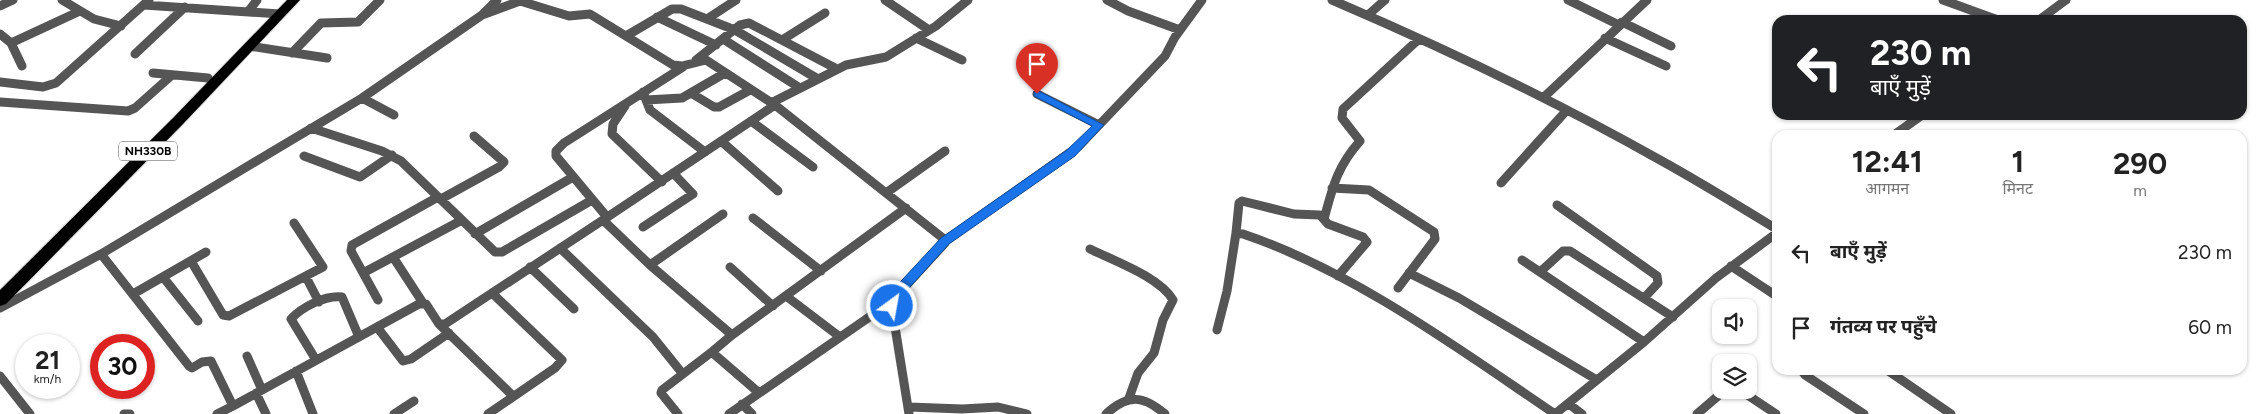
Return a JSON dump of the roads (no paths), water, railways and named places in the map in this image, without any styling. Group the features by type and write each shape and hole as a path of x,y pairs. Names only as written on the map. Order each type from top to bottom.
{"highway":[{"name":"NH330B","path":"0,300 249,46 275,14 283,0"},
{"name":"NH330B","path":"0,288 208,78 275,14 294,0"}],"street":[{"path":"0,6 13,0"},
{"path":"65,2 78,0"},
{"path":"248,12 257,0"},
{"path":"292,52 321,23 358,22 380,0"},
{"path":"490,0 497,0"},
{"path":"0,308 101,254 362,98 482,15 497,0"},
{"path":"707,19 736,0"},
{"path":"885,0 930,30"},
{"path":"439,324 445,324 662,182 773,104 837,69 854,63 881,59 930,30 968,0"},
{"path":"1107,0 1128,11 1180,30"},
{"path":"729,414 758,392 891,302 945,241 1071,153 1165,56 1180,30 1202,0"},
{"path":"1332,0 1420,39 1567,110 1648,153 1772,227"},
{"path":"1368,15 1385,0"},
{"path":"1568,0 1671,46"},
{"path":"1543,98 1646,0"},
{"path":"1944,0 1984,15"},
{"path":"2046,15 2066,0"},
{"path":"482,15 520,1 569,16 590,14 674,65 682,67"},
{"path":"65,2 100,21 121,26"},
{"path":"0,82 51,86 147,2 275,14"},
{"path":"135,54 185,7"},
{"path":"626,36 675,8 735,30 818,79"},
{"path":"11,43 80,11"},
{"path":"782,40 825,13"},
{"path":"657,17 716,45"},
{"path":"732,335 650,265 605,218 556,156 556,151 564,143 628,102 644,96 682,67 696,61 735,30 749,23 837,69"},
{"path":"0,34 11,43 22,66"},
{"path":"916,38 962,60"},
{"path":"1605,38 1666,66"},
{"path":"723,39 800,88"},
{"path":"1324,219 1332,188 1345,158 1360,141 1342,118 1343,109 1420,39"},
{"path":"249,46 327,58"},
{"path":"696,61 706,60 773,104 906,208 945,241"},
{"path":"154,73 208,78"},
{"path":"644,96 678,99 691,94 725,73"},
{"path":"0,102 128,111 136,108 172,75"},
{"path":"691,94 714,107 719,107 750,90"},
{"path":"1037,94 1099,125"},
{"path":"644,96 650,110 705,152"},
{"path":"362,98 394,114"},
{"path":"628,102 613,124 612,134 662,182"},
{"path":"1501,183 1567,110"},
{"path":"1901,130 1915,120"},
{"path":"751,121 813,167"},
{"path":"311,128 392,156 410,168 492,251 498,253 592,200"},
{"path":"378,300 351,251 352,245 499,167 504,162 474,136"},
{"path":"721,141 778,191"},
{"path":"886,193 945,151"},
{"path":"304,156 360,177 392,156"},
{"path":"642,227 693,194 673,173"},
{"path":"475,234 573,177"},
{"path":"1332,188 1369,190 1434,232 1435,239 1398,288"},
{"path":"1217,330 1227,291 1239,203 1242,201 1294,214 1317,214 1332,225 1363,236 1367,242 1338,276"},
{"path":"1557,205 1657,276 1658,283 1644,298"},
{"path":"678,414 661,393 664,387 906,208"},
{"path":"650,265 723,214"},
{"path":"753,218 821,271"},
{"path":"363,273 462,220"},
{"path":"191,261 223,315 226,316 306,278 318,271 323,265 294,223"},
{"path":"1236,233 1288,249 1338,276 1468,355 1555,414 1674,318 1731,266 1772,235"},
{"path":"560,248 653,336 682,373"},
{"path":"1090,250 1154,281 1169,293 1173,300 1163,320 1154,353 1138,373 1129,398"},
{"path":"1540,272 1563,251 1570,251 1674,318"},
{"path":"133,294 206,252"},
{"path":"101,254 189,366 192,368 202,362 211,362 233,406"},
{"path":"393,257 439,324 512,396"},
{"path":"1522,260 1644,342"},
{"path":"1731,266 1772,293"},
{"path":"530,267 574,309"},
{"path":"730,267 772,306"},
{"path":"1409,273 1459,298 1598,380"},
{"path":"163,277 198,321"},
{"path":"306,278 319,302"},
{"path":"488,414 559,365 562,360 562,357 492,293"},
{"path":"316,360 292,319 296,313 335,295 342,297 359,337"},
{"path":"786,296 840,337"},
{"path":"891,302 910,412 998,407 1028,414"},
{"path":"217,414 423,303"},
{"path":"376,327 403,361 411,359 448,333"},
{"path":"713,351 714,354 758,392"},
{"path":"247,356 266,414"},
{"path":"296,371 313,414"},
{"path":"1805,375 1864,414"},
{"path":"1894,375 1951,414"},
{"path":"0,376 30,414"},
{"path":"1106,414 1122,400 1129,398 1149,402 1164,414"},
{"path":"1697,414 1714,399"},
{"path":"1754,399 1776,414"},
{"path":"394,414 414,402"},
{"path":"742,404 752,414"},
{"path":"1568,404 1582,414"},
{"path":"124,414 130,414"}]}
